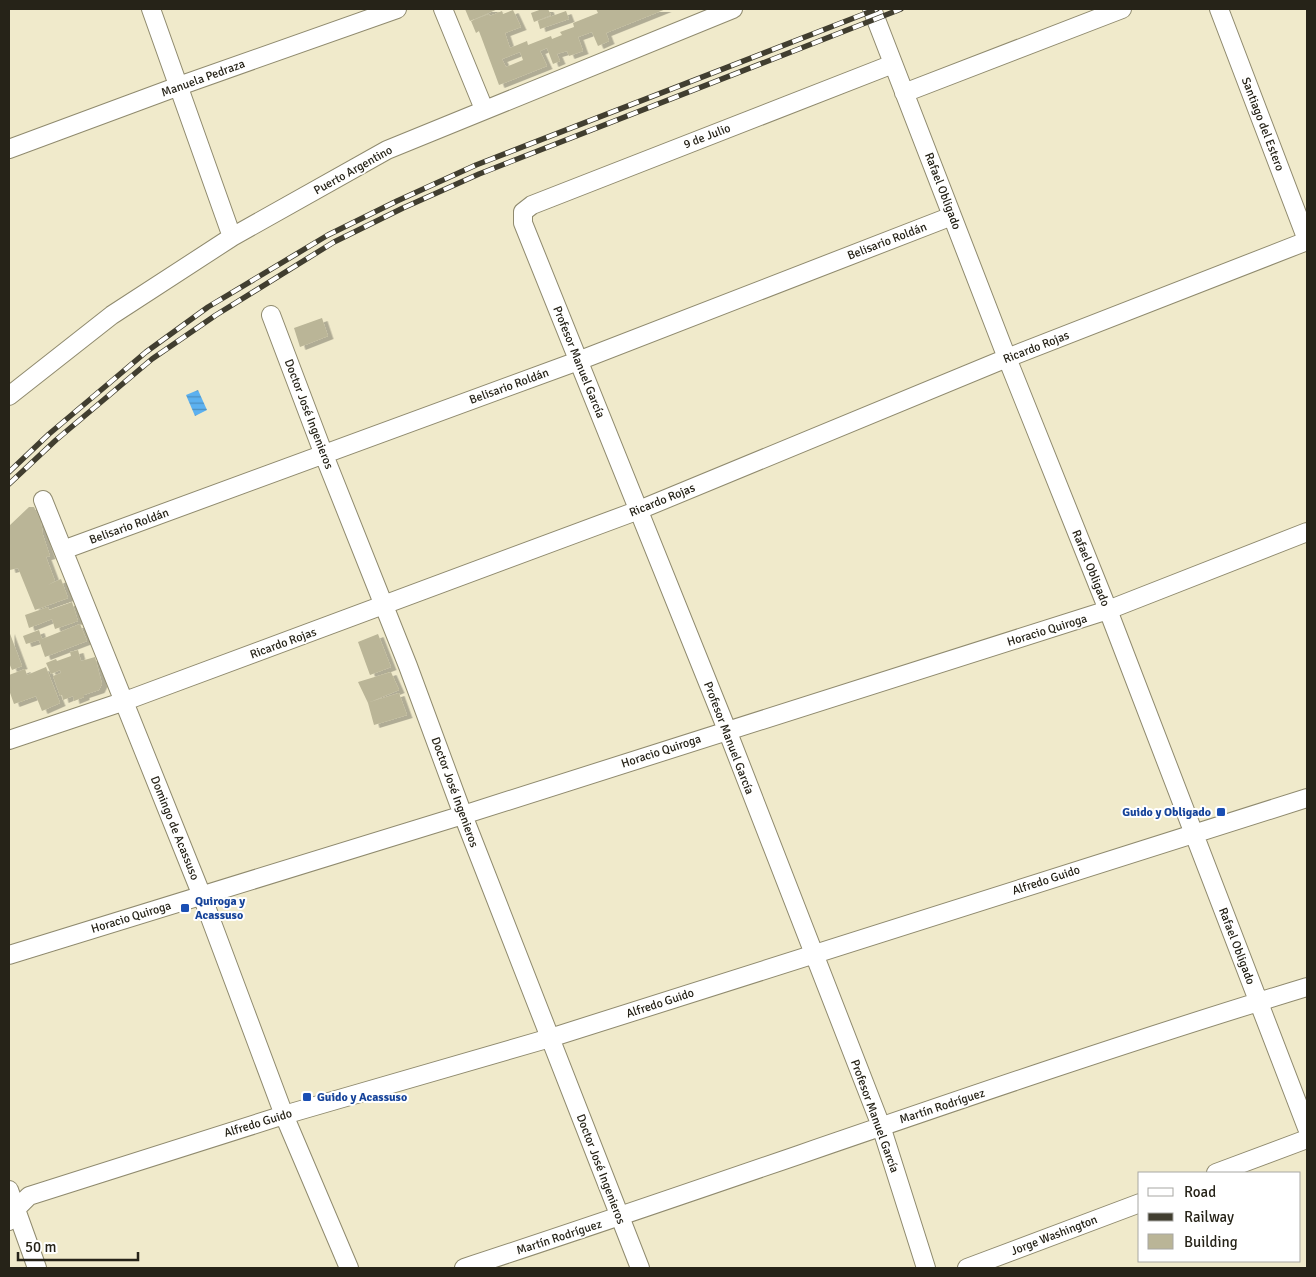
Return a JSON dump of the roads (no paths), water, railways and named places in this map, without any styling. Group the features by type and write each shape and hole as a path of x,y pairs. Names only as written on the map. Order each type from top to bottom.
{"street":[{"path":"151,9 232,237"},
{"name":"Manuela Pedraza","path":"9,149 179,86 397,9"},
{"path":"443,9 484,109"},
{"name":"Puerto Argentino","path":"9,396 112,315 232,237 387,150 733,9"},
{"name":"Rafael Obligado","path":"872,9 1007,358 1108,610 1307,1128"},
{"path":"904,93 1122,9"},
{"name":"Santiago del Estero","path":"1219,9 1307,241"},
{"name":"9 de Julio","path":"523,212 532,205 893,64"},
{"name":"Profesor Manuel García","path":"523,212 523,223 727,730 813,954 882,1126 926,1268"},
{"name":"Belisario Roldán","path":"63,550 578,361 952,216"},
{"name":"Ricardo Rojas","path":"9,740 125,701 639,510 1007,358 1307,241"},
{"name":"Doctor José Ingenieros","path":"271,315 640,1268"},
{"name":"Domingo de Acassuso","path":"43,500 202,896 284,1115 349,1268"},
{"name":"Horacio Quiroga","path":"9,955 463,815 1108,610 1307,532"},
{"name":"Alfredo Guido","path":"12,1215 29,1196 284,1115 550,1038 1307,798"},
{"name":"Martín Rodríguez","path":"464,1268 620,1217 882,1126 1307,987"},
{"path":"1219,1172 1307,1139"},
{"path":"9,1190 12,1215 36,1268"},
{"name":"Jorge Washington","path":"967,1268 1138,1203"}],"water":[{"path":"198,390 207,410 195,416 186,395"}],"railway":[{"path":"9,472 49,434 146,352 208,307 328,235 476,165 877,9"},
{"path":"9,484 56,440 152,359 216,315 334,242 479,174 901,9"}],"place":[{"name":"Guido y Obligado","path":"1221,812"},
{"name":"Quiroga y Acassuso","path":"185,908"},
{"name":"Guido y Acassuso","path":"307,1097"}]}
